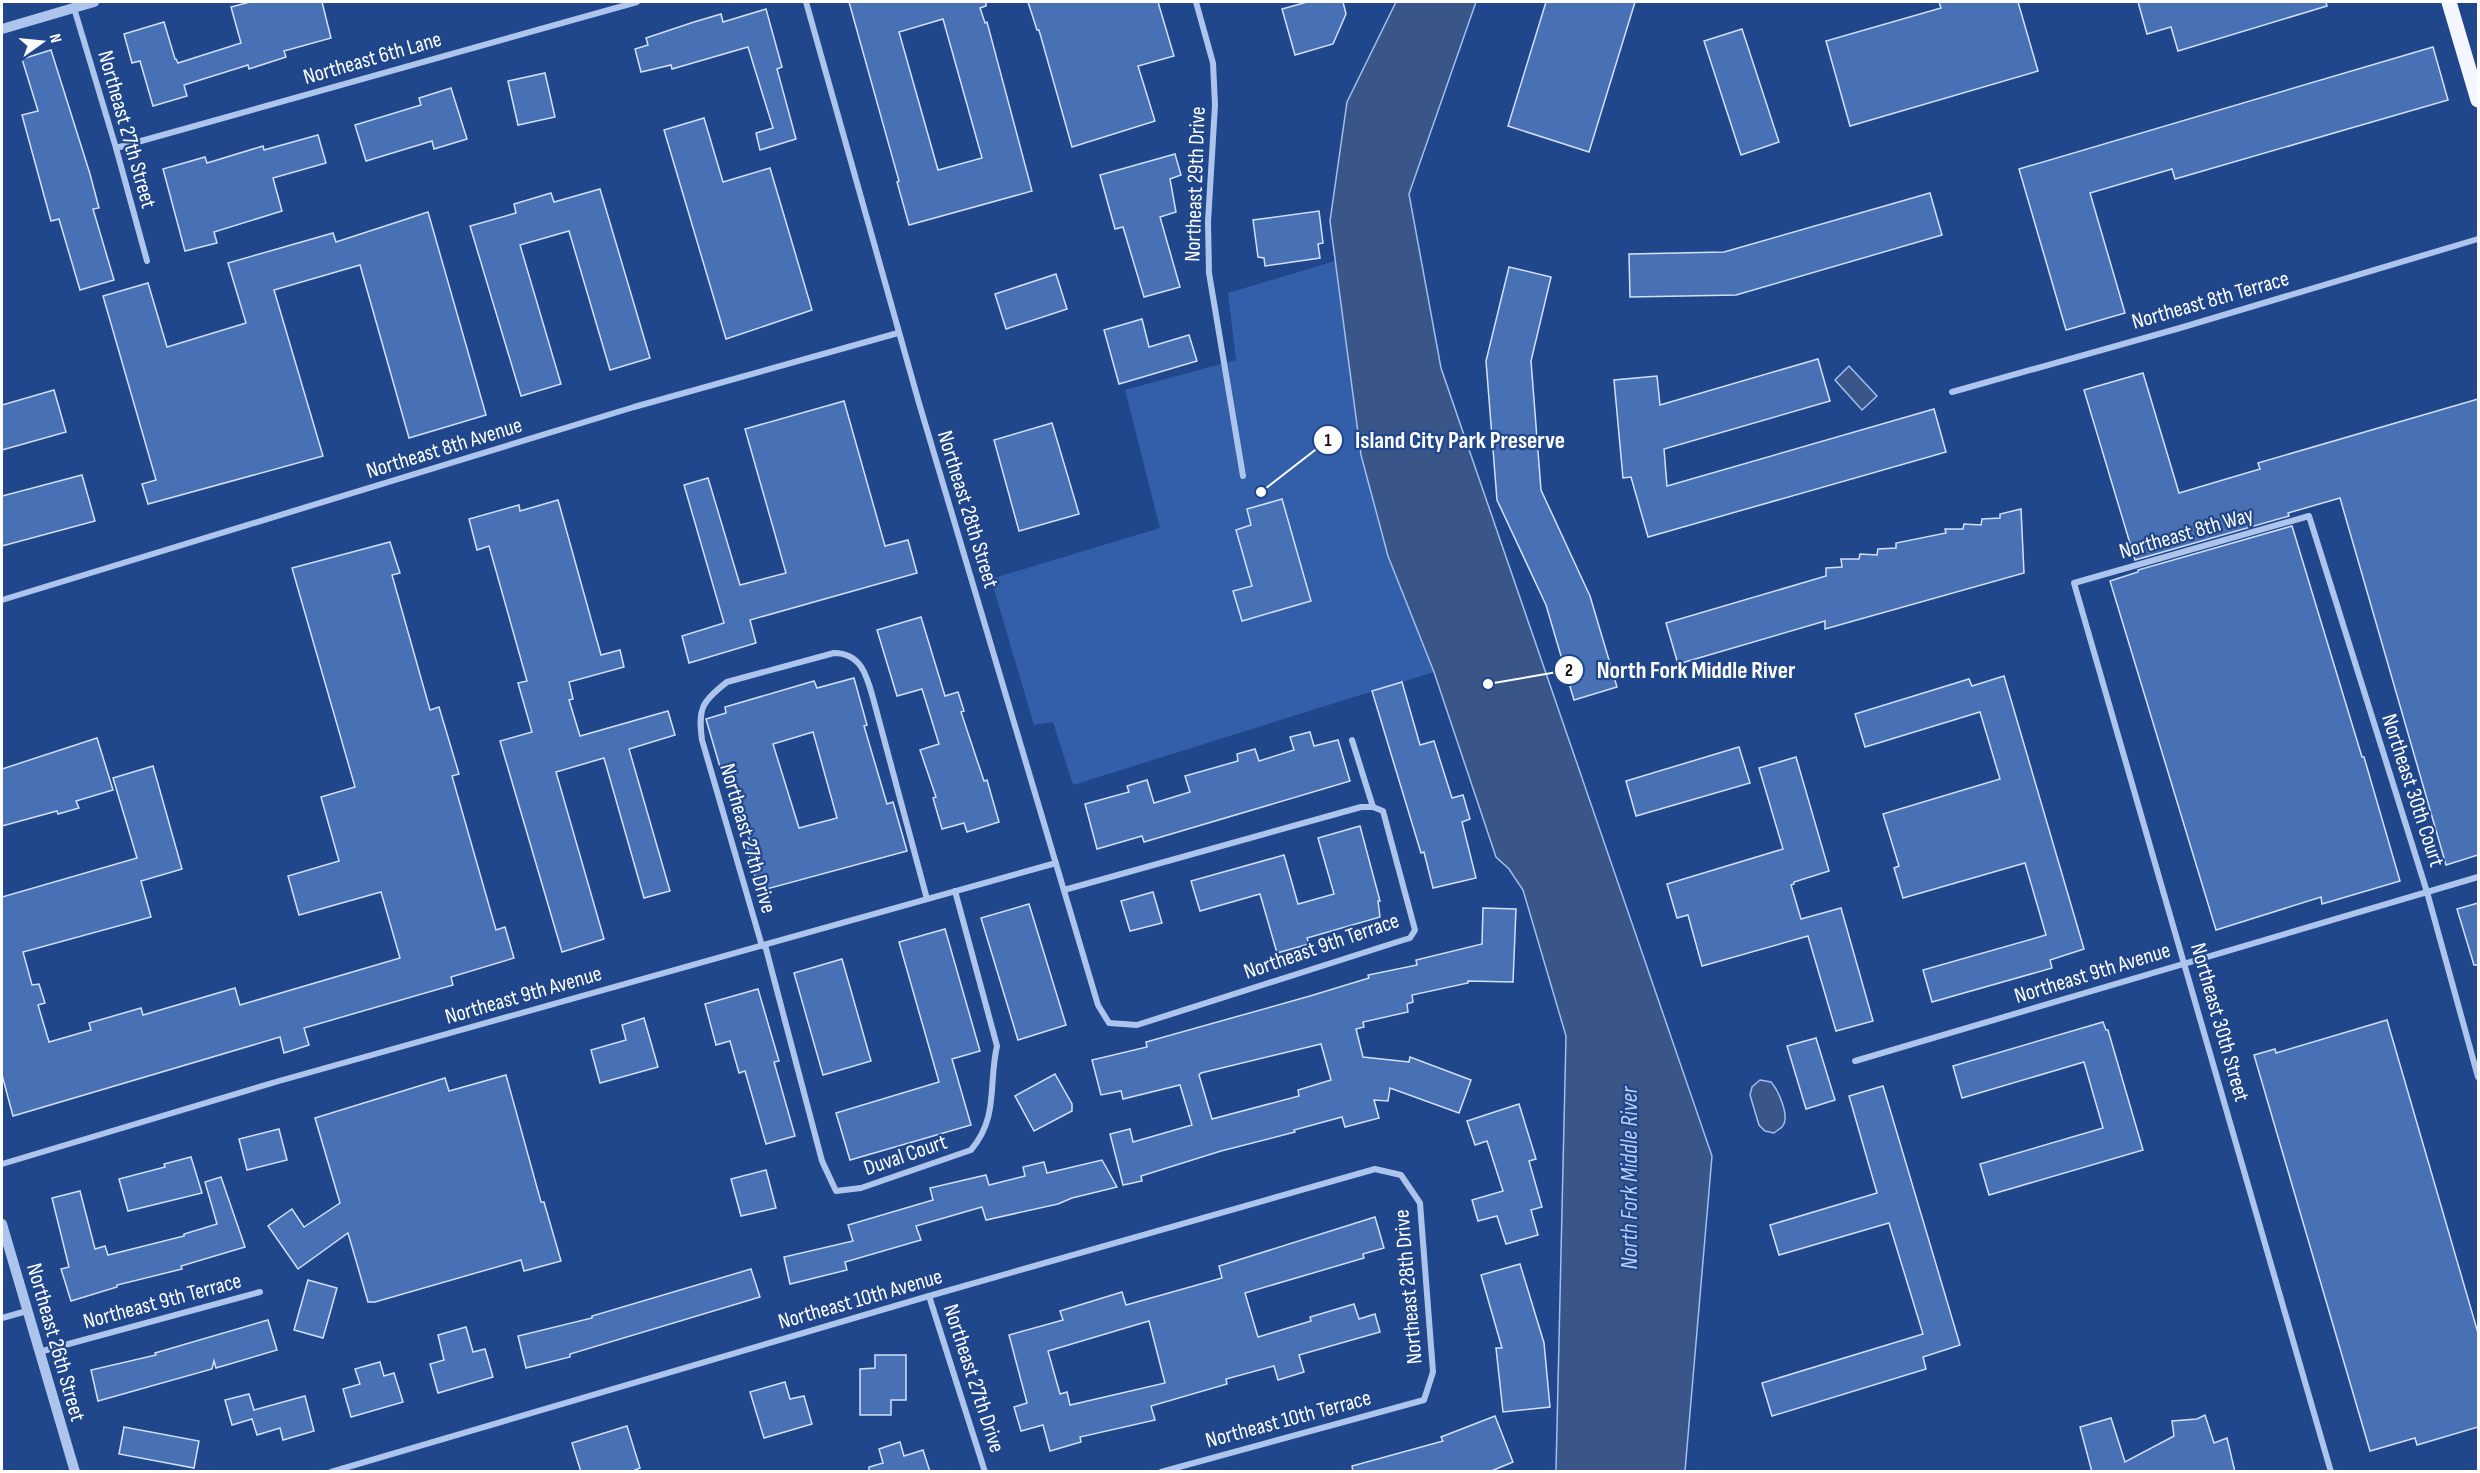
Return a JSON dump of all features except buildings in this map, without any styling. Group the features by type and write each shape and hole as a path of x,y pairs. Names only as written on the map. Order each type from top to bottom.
{"main road":[{"path":"2449,2 2478,100"}],"street":[{"path":"2,29 94,2"},
{"name":"Northeast 6th Lane","path":"116,148 637,2"},
{"name":"Northeast 28th Street","path":"807,2 898,333 1098,1005 1109,1023"},
{"name":"Northeast 29th Drive","path":"1196,2 1213,63 1215,105 1208,222 1209,273 1243,476"},
{"name":"Northeast 27th Street","path":"74,8 147,261"},
{"name":"Northeast 8th Terrace","path":"1952,392 2180,328 2478,239"},
{"name":"Northeast 8th Avenue","path":"2,600 634,407 898,333"},
{"name":"Northeast 8th Way","path":"2074,583 2309,516"},
{"name":"Northeast 30th Court","path":"2309,516 2427,892 2478,1077"},
{"name":"Northeast 30th Street","path":"2074,583 2186,963 2331,1472"},
{"name":"Northeast 27th Drive","path":"764,946 702,740 699,716 713,693 727,682 834,653 843,653 859,661 867,677 873,698 927,899"},
{"name":"Northeast 9th Terrace","path":"1109,1023 1137,1025 1410,938 1415,930 1413,919 1383,812 1373,807 1352,740"},
{"path":"1064,890 1361,807 1373,807"},
{"name":"Northeast 9th Avenue","path":"2,1164 279,1081 1056,863"},
{"name":"Northeast 9th Avenue","path":"1855,1061 2478,877"},
{"name":"Duval Court","path":"764,946 822,1161 836,1191 861,1188 971,1150 982,1137 990,1118 997,1046 955,891"},
{"name":"Northeast 10th Avenue","path":"331,1472 929,1296 1375,1169 1401,1175"},
{"name":"Northeast 28th Drive","path":"1401,1175 1420,1203 1433,1372 1424,1400"},
{"name":"Northeast 26th Street","path":"2,1224 75,1472"},
{"name":"Northeast 9th Terrace","path":"39,1352 260,1292"},
{"name":"Northeast 27th Drive","path":"929,1296 985,1472"},
{"path":"2,1318 27,1311"},
{"name":"Northeast 10th Terrace","path":"1161,1472 1424,1400"}],"shaded area":[{"path":"1335,261 1361,455 1388,556 1434,672 1073,785 1053,722 1034,725 991,579 1160,528 1125,390 1236,360 1228,293"}],"water":[{"path":"1396,2 1476,2 1409,194 1441,368 1712,1156 1685,1471 1556,1471 1566,1036 1523,890 1509,869 1496,857 1434,672 1388,556 1361,455 1330,221 1347,102"},
{"path":"1849,366 1877,396 1862,410 1835,380"},
{"path":"1760,1080 1771,1082 1780,1097 1784,1110 1784,1123 1774,1133 1765,1131 1759,1125 1750,1095 1752,1087"}],"place":[{"name":"Island City Park Preserve","path":"1261,492"},
{"name":"North Fork Middle River","path":"1488,684"}]}
